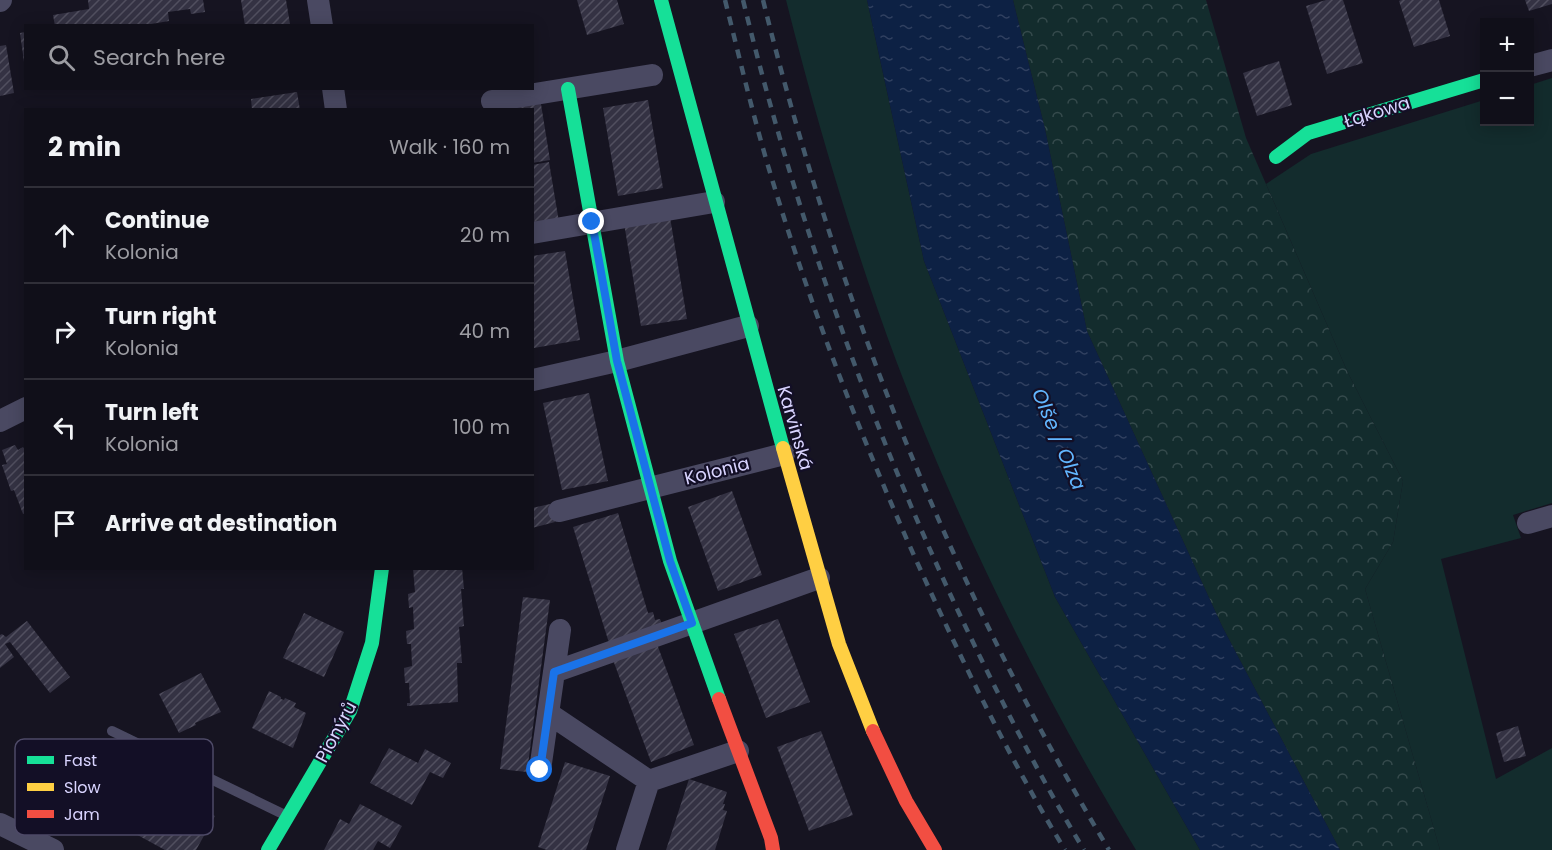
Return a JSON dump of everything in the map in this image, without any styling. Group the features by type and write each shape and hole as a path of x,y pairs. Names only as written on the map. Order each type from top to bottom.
{"street":[{"path":"318,0 322,24"},
{"name":"Karvinská","path":"662,0 748,326 844,660 872,731 919,824 936,850"},
{"path":"1534,65 1552,60"},
{"path":"492,101 652,75"},
{"name":"Łąkowa","path":"1276,157 1308,134 1480,82"},
{"path":"568,89 617,361 650,488 670,561 771,838 773,850"},
{"path":"333,90 336,108"},
{"path":"534,233 714,202"},
{"path":"534,380 617,361 748,326"},
{"path":"0,421 24,409"},
{"name":"Kolonia","path":"559,511 784,454"},
{"path":"1528,523 1552,516"},
{"name":"Pionýrů","path":"268,850 350,711 372,643 382,570"},
{"path":"554,672 819,578"},
{"path":"540,770 560,630"},
{"path":"548,713 649,781"},
{"path":"649,781 738,751"},
{"path":"627,850 649,781"},
{"path":"0,824 15,831"},
{"path":"22,835 53,850"}],"lane":[{"path":"112,731 129,739"},
{"path":"213,780 288,816"}],"green space":[{"path":"786,0 867,0 924,261 1055,597 1200,850 1136,850 1068,733 976,551 922,426 865,274 810,92"},
{"path":"1013,0 1206,0 1246,138 1348,373 1403,481 1393,542 1365,589 1440,850 1340,850 1222,626 1087,331 1045,129"},
{"path":"1552,78 1552,503 1513,515 1521,538 1441,559 1496,779 1552,748 1552,850 1440,850 1365,589 1393,542 1403,481 1348,373 1266,184 1311,154 1480,101 1480,126 1534,126 1534,84"}],"water":[{"name":"Olše / Olza","path":"867,0 1013,0 1045,129 1087,331 1222,626 1340,850 1200,850 1055,597 924,261"}],"building":[{"path":"88,0 203,0 205,12 191,14 190,9 168,12 169,21 151,24 55,24 53,15 89,9"},
{"path":"241,0 286,0 290,24 245,24"},
{"path":"577,0 617,0 624,24 587,35"},
{"path":"1326,0 1343,0 1363,63 1327,74 1306,6"},
{"path":"1439,0 1450,36 1414,47 1399,1"},
{"path":"1525,0 1552,0 1552,4 1529,11"},
{"path":"24,32 24,62 20,33"},
{"path":"6,45 14,93 0,96 0,46"},
{"path":"1279,61 1292,105 1257,116 1243,73"},
{"path":"297,92 300,108 252,108 251,99"},
{"path":"540,98 550,160 534,163 534,108 506,108"},
{"path":"648,100 663,188 618,196 603,108"},
{"path":"549,162 559,222 535,225 534,165"},
{"path":"670,217 687,319 641,326 624,223"},
{"path":"565,251 580,340 534,348 534,256"},
{"path":"589,393 608,481 562,490 543,403"},
{"path":"15,445 18,450 24,448 24,514 14,490 11,491 2,465 7,464 2,450"},
{"path":"732,491 762,575 718,591 688,507"},
{"path":"550,504 555,522 534,527 534,508"},
{"path":"618,513 648,613 653,612 655,620 660,619 662,624 609,643 573,527"},
{"path":"413,570 462,570 464,589 461,589 464,626 459,627 462,663 457,663 458,702 407,706 407,703 410,703 409,683 405,683 404,668 412,666 411,644 407,644 406,631 414,629 413,607 409,608 408,594 415,592"},
{"path":"523,597 550,600 527,772 500,769"},
{"path":"304,613 344,632 324,677 283,658"},
{"path":"778,619 810,702 766,718 734,634"},
{"path":"27,621 70,677 50,693 10,642 5,644 14,657 0,668 0,635 6,637"},
{"path":"657,644 694,745 651,762 613,660"},
{"path":"201,673 221,712 179,733 159,694"},
{"path":"269,691 281,699 285,698 296,703 294,707 306,713 293,748 252,728"},
{"path":"1518,726 1526,756 1504,762 1496,733"},
{"path":"821,731 853,815 809,831 777,747"},
{"path":"389,748 418,763 425,749 451,763 443,778 430,772 412,805 370,783"},
{"path":"565,762 610,776 586,850 547,850 538,847"},
{"path":"689,779 727,792 723,810 727,811 715,850 666,850"},
{"path":"360,804 402,826 390,848 378,841 373,850 324,850 340,819 349,824"},
{"path":"138,835 204,835 196,850 165,850"}],"railway":[{"path":"725,0 759,135 786,225 852,408 908,542 944,620 1001,737 1065,850"},
{"path":"743,0 763,79 810,235 863,388 893,464 925,539 988,673 1034,763 1084,850"},
{"path":"763,0 826,222 863,330 904,438 949,543 998,647 1052,750 1109,850"}],"traffic: fast":[{"path":"661,0 783,448"},
{"path":"1276,157 1308,133 1480,81"},
{"path":"568,89 617,361 670,561 719,699"},
{"path":"268,850 350,711 372,643 382,570"}],"traffic: slow":[{"path":"783,448 839,644 873,731"}],"traffic: jam":[{"path":"719,699 771,838 773,850"},
{"path":"873,731 906,801 935,850"}],"route":[{"path":"540,770 554,672 692,623 670,561 617,361 592,222"}]}
